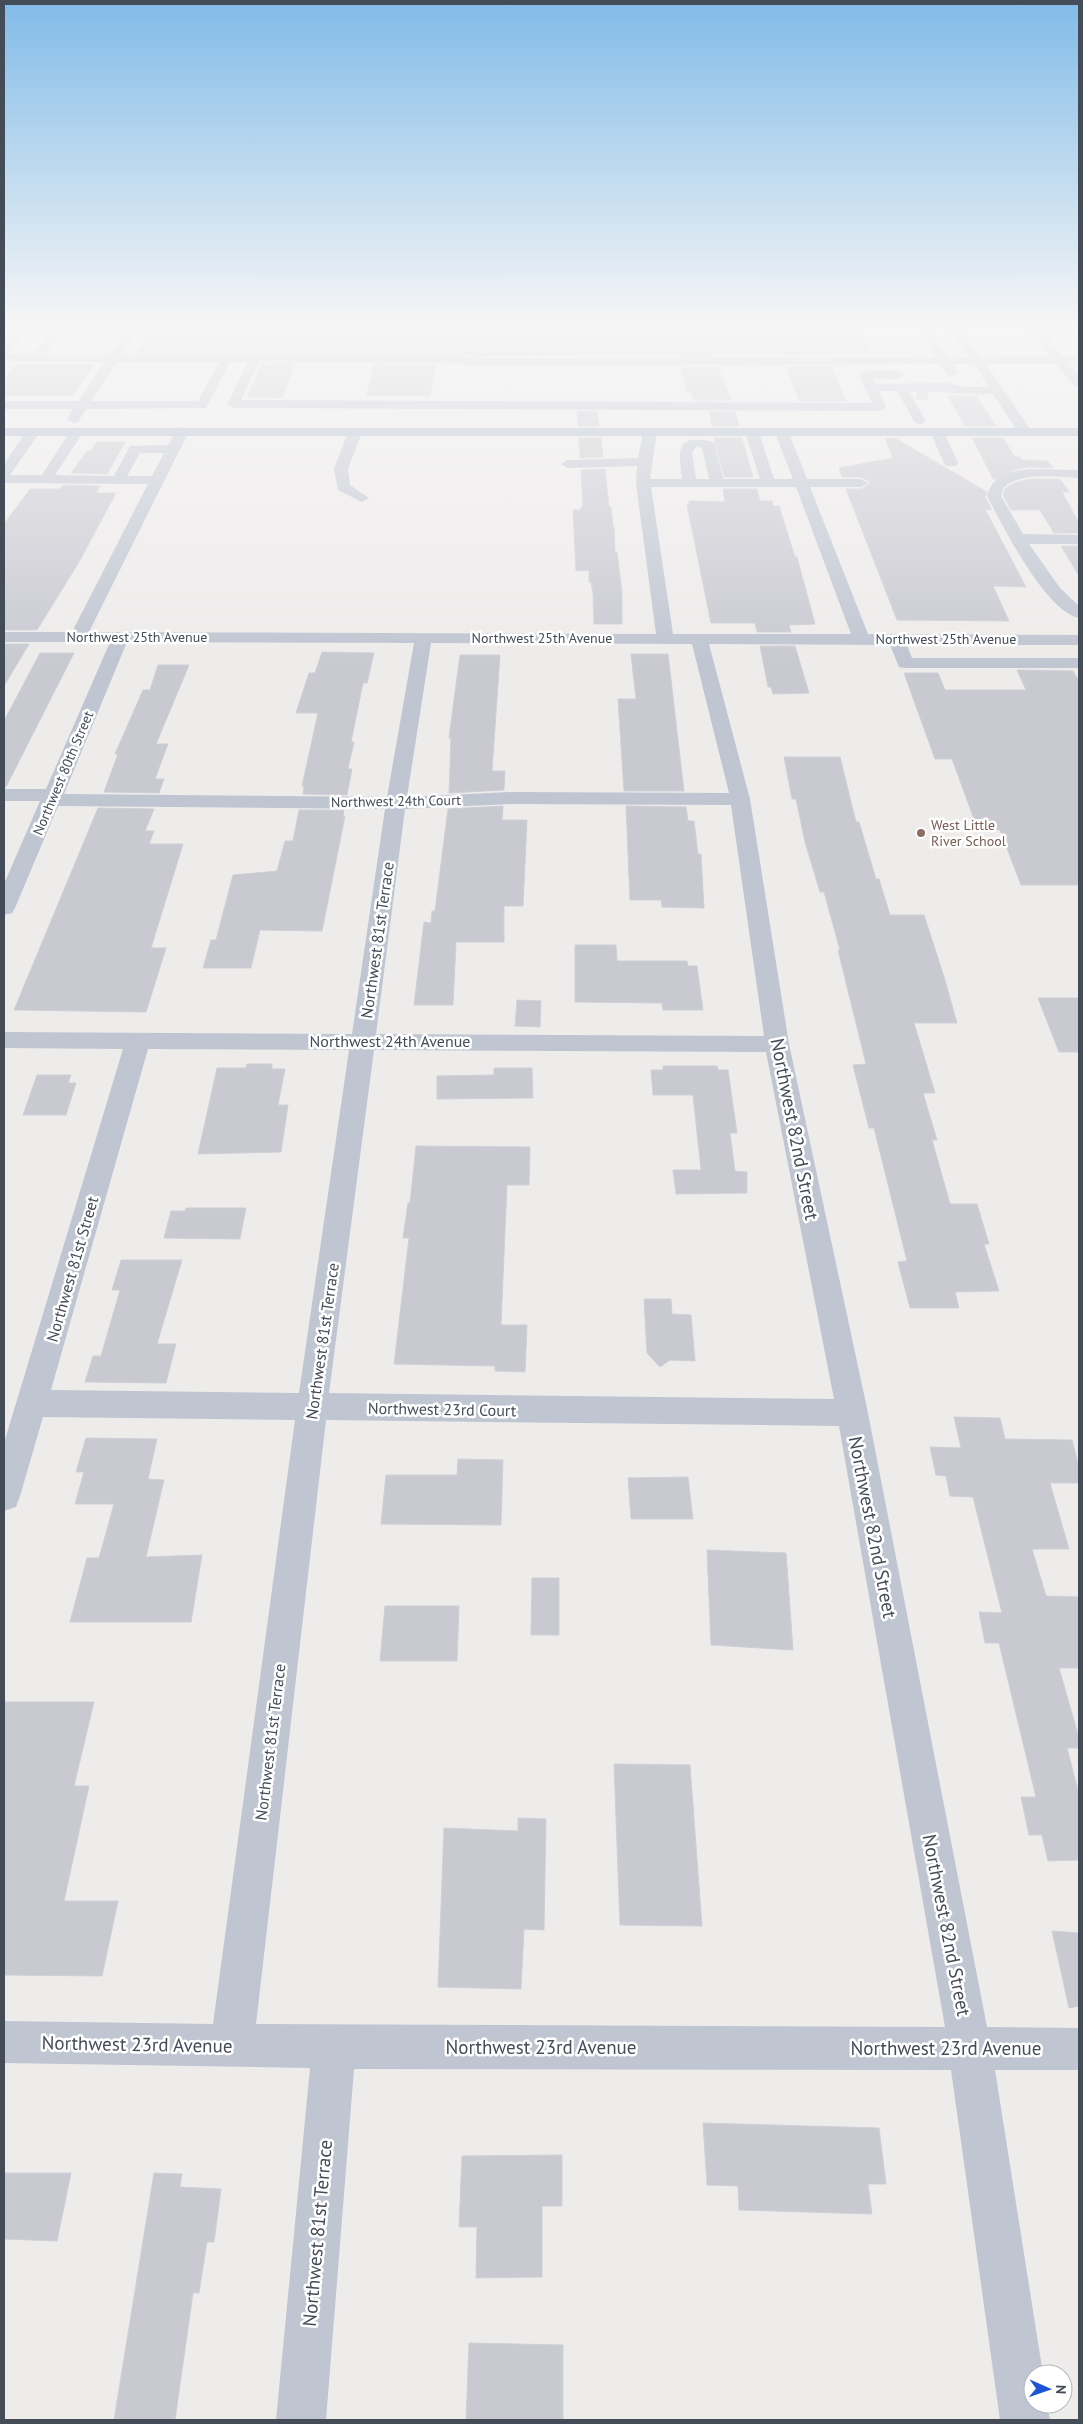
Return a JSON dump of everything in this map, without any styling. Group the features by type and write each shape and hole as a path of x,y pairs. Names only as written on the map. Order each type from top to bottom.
{"street":[{"path":"4,474 29,438"},
{"path":"46,479 68,438"},
{"path":"78,637 178,438"},
{"path":"353,438 341,469 343,487 362,498"},
{"path":"610,438 613,462"},
{"path":"649,438 642,474 665,637"},
{"path":"690,483 685,453 693,438"},
{"path":"696,438 708,445 717,483"},
{"path":"754,438 768,483"},
{"path":"784,438 861,639"},
{"path":"940,438 951,462"},
{"path":"4,448 22,448"},
{"path":"118,480 135,449 173,449"},
{"path":"568,464 644,462"},
{"path":"1079,474 1014,475 998,483 994,489 994,496 1019,540 1053,589 1067,606 1079,613"},
{"path":"4,479 158,480"},
{"path":"643,483 861,483"},
{"path":"1019,540 1079,540"},
{"path":"1053,589 1070,589"},
{"name":"Northwest 25th Avenue","path":"4,637 665,637 1079,640"},
{"name":"Northwest 80th Street","path":"4,908 121,637"},
{"name":"Northwest 81st Terrace","path":"232,2045 312,1408 396,803 423,638"},
{"name":"Northwest 82nd Street","path":"700,638 740,799 777,1044 852,1413 970,2049 1025,2420"},
{"path":"896,639 906,663 1079,663"},
{"name":"Northwest 24th Court","path":"4,795 396,803 512,798 740,799"},
{"name":"Northwest 24th Avenue","path":"4,1040 777,1044"},
{"name":"Northwest 81st Street","path":"4,1496 138,1040"},
{"name":"Northwest 23rd Court","path":"32,1404 852,1413"},
{"name":"Northwest 23rd Avenue","path":"4,2042 334,2046 1079,2049"},
{"name":"Northwest 81st Terrace","path":"301,2420 334,2046"}],"building":[{"path":"579,438 601,438 603,457 580,458"},
{"path":"714,438 742,438 753,477 724,477"},
{"path":"885,438 895,438 987,492 985,497 992,510 985,509 1026,587 993,586 1009,621 897,620 846,489 862,489 870,482 861,477 842,477 839,468 893,458"},
{"path":"972,438 1003,438 1015,457 1020,457 1022,460 1048,461 1053,468 1029,467 1014,470 994,480"},
{"path":"97,442 125,442 107,474 71,473 87,451 91,451"},
{"path":"605,469 622,593 622,624 594,624 593,593 591,582 589,582 589,570 576,571 573,510 581,510 581,507 583,507 581,470"},
{"path":"1029,479 1060,479 1069,492 1062,492 1079,523 1079,533 1054,533 1040,510 1011,510 1003,495 1005,489 1012,484"},
{"path":"63,485 100,486 96,493 116,493 79,562 37,630 4,630 4,524 30,489 60,489"},
{"path":"723,489 757,489 760,501 772,501 773,506 779,506 795,557 797,557 815,624 789,625 791,632 757,632 755,623 711,623 687,505 689,505 689,501 725,502"},
{"path":"1061,546 1079,546 1079,576"},
{"path":"4,644 29,644 4,686"},
{"path":"760,646 795,646 809,693 773,694 771,687 768,687"},
{"path":"322,652 374,653 367,683 363,683 351,742 354,742 348,769 352,769 347,795 303,794 304,786 302,786 318,713 296,713 309,673 315,673"},
{"path":"40,653 74,653 6,787 4,787 4,721"},
{"path":"631,654 668,654 684,791 624,791 618,699 636,699"},
{"path":"460,655 500,655 492,771 505,771 504,790 449,793 451,738 449,738"},
{"path":"158,665 189,665 156,744 168,744 155,779 164,779 159,793 104,792 118,754 115,754 143,690 150,690"},
{"path":"1017,670 1073,671 1079,681 1079,885 1021,885 1000,830 978,830 952,759 935,759 904,673 938,673 945,690 1026,690"},
{"path":"784,757 840,757 856,822 859,822 876,879 879,879 890,915 924,915 945,980 957,1023 914,1023 935,1093 923,1093 937,1140 932,1140 950,1204 977,1204 989,1244 984,1244 999,1291 955,1292 959,1308 910,1308 898,1262 907,1261 874,1128 869,1128 853,1065 866,1064 838,950 840,950 824,892 820,892 805,842 796,799 792,799"},
{"path":"503,806 502,820 527,820 523,906 504,906 504,942 456,942 453,1005 414,1005 424,922 431,923 432,911 435,911 448,809"},
{"path":"626,806 686,807 688,821 694,821 698,854 701,854 704,908 662,907 661,900 630,900"},
{"path":"98,808 154,809 145,831 154,831 149,844 183,844 151,948 166,948 146,1012 14,1010"},
{"path":"299,810 344,810 343,816 345,816 322,931 260,930 251,968 203,968 211,940 216,940 233,875 277,871 285,841 293,841"},
{"path":"575,945 616,945 617,961 687,961 688,966 697,966 703,1010 663,1010 662,1003 575,1002"},
{"path":"1038,998 1079,998 1079,1052 1059,1052"},
{"path":"517,1000 541,1001 540,1027 515,1026"},
{"path":"247,1064 272,1064 272,1069 285,1069 278,1105 288,1105 281,1152 198,1154 217,1068 246,1068"},
{"path":"663,1066 717,1066 718,1070 728,1070 737,1133 730,1133 735,1171 747,1172 747,1193 676,1194 673,1170 701,1170 693,1095 653,1095 651,1070 663,1070"},
{"path":"494,1068 532,1068 533,1098 437,1099 437,1076 494,1075"},
{"path":"37,1075 71,1075 68,1083 76,1083 66,1115 23,1115"},
{"path":"416,1146 530,1147 529,1185 507,1185 501,1325 527,1325 525,1372 495,1371 495,1366 394,1364 409,1238 403,1238 408,1203 410,1203"},
{"path":"186,1208 246,1208 240,1239 164,1238 171,1211 185,1211"},
{"path":"121,1260 182,1260 157,1344 176,1344 166,1383 85,1382 93,1356 101,1356 120,1290 112,1290"},
{"path":"644,1299 671,1299 672,1314 691,1315 695,1361 670,1360 660,1367 647,1353"},
{"path":"954,1417 1000,1418 1005,1439 1072,1440 1079,1467 1079,1483 1050,1483 1069,1549 1032,1549 1046,1596 1079,1597 1079,1668 1059,1668 1079,1738 1079,1748 1067,1748 1079,1794 1079,1860 1048,1861 1042,1835 1029,1835 1021,1797 1036,1797 999,1643 985,1643 979,1612 1002,1613 973,1497 950,1496 946,1476 936,1475 930,1447 961,1448"},
{"path":"86,1438 157,1439 148,1479 164,1480 146,1557 202,1555 191,1622 70,1622 87,1558 99,1558 114,1504 75,1504 84,1472 76,1472"},
{"path":"458,1459 503,1460 501,1525 381,1524 386,1475 457,1475"},
{"path":"688,1477 693,1519 631,1519 628,1478"},
{"path":"707,1550 786,1553 793,1650 711,1645"},
{"path":"532,1578 559,1578 559,1635 531,1635"},
{"path":"385,1606 459,1606 457,1661 380,1661"},
{"path":"4,1702 94,1702 74,1786 89,1786 64,1901 118,1901 102,1976 4,1975"},
{"path":"614,1764 690,1765 702,1926 620,1925"},
{"path":"518,1818 546,1819 544,1930 524,1929 521,1989 438,1987 444,1828 518,1831"},
{"path":"1052,1931 1079,1933 1079,2006 1069,2008"},
{"path":"703,2123 879,2128 886,2184 868,2184 872,2214 739,2210 738,2186 707,2185"},
{"path":"562,2155 562,2206 542,2206 542,2277 476,2278 477,2227 459,2227 462,2156"},
{"path":"4,2173 71,2173 57,2241 4,2239"},
{"path":"154,2173 182,2174 180,2187 221,2189 214,2242 207,2242 199,2293 193,2293 175,2420 114,2420"},
{"path":"469,2343 563,2345 563,2420 466,2420"}],"place":[{"name":"West Little River School","path":"921,833"}]}
